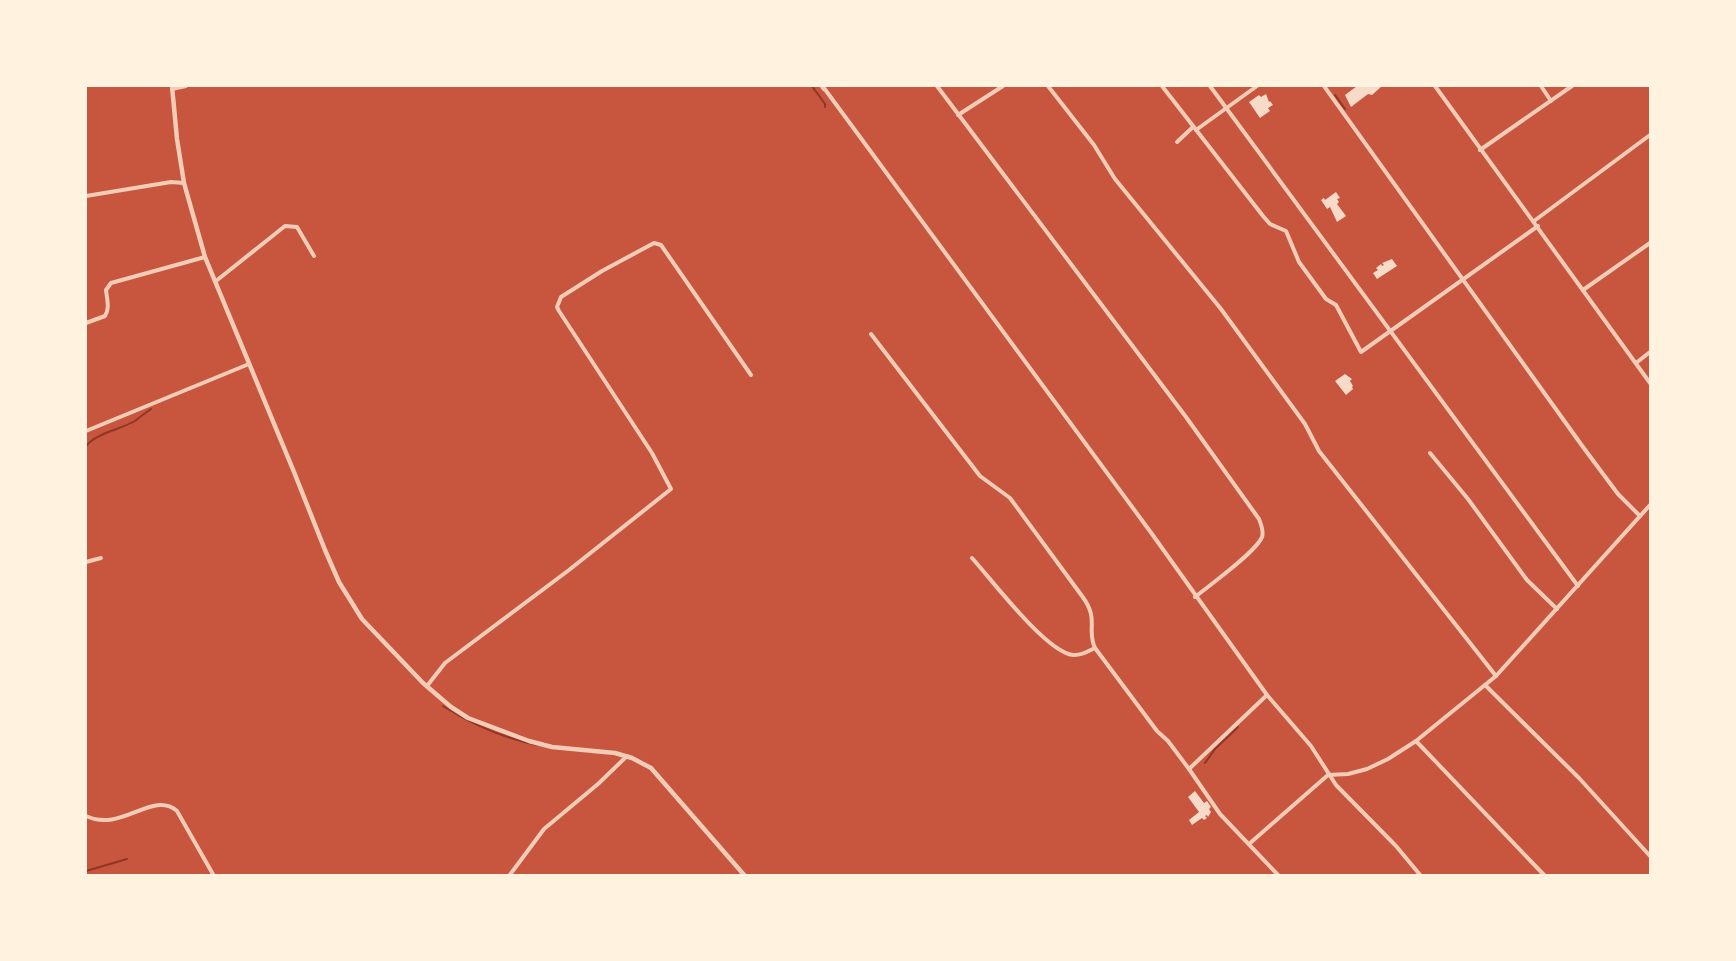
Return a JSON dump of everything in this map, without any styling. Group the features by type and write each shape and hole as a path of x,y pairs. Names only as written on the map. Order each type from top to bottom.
{"street":[{"path":"186,86 172,87 177,139 184,183 205,257 339,582 362,619 374,634 427,686 456,711 508,735 552,747 601,751 627,756 643,763 660,776 745,876"},
{"path":"937,86 1186,417 1259,519 1263,530 1260,540 1236,564 1195,597"},
{"path":"958,115 1004,86"},
{"path":"1048,86 1094,145 1115,179 1221,309 1305,424 1319,451 1496,676"},
{"path":"1162,86 1268,222 1279,226 1290,236 1299,262 1326,299 1336,305 1361,352 1538,226"},
{"path":"1210,86 1578,586"},
{"path":"1177,142 1257,86"},
{"path":"1324,86 1612,487 1640,516"},
{"path":"1435,86 1650,383"},
{"path":"1541,86 1551,101"},
{"path":"1480,150 1572,86"},
{"path":"822,87 1267,695 1311,746 1328,775 1421,876"},
{"path":"1534,221 1650,135"},
{"path":"86,196 171,182 184,183"},
{"path":"216,281 285,226 297,228 314,256"},
{"path":"427,686 445,663 569,570 671,489 652,453 559,312 561,297 602,271 654,243 660,245 751,375"},
{"path":"1583,290 1650,243"},
{"path":"86,323 107,314 106,291 111,283 205,257"},
{"path":"870,334 980,476 1010,498 1092,613 1092,639 1095,648 1189,769 1214,807 1279,876"},
{"path":"1636,363 1650,352"},
{"path":"86,431 249,364"},
{"path":"1430,453 1468,499 1527,580 1557,609"},
{"path":"1249,844 1328,775 1348,774 1376,766 1416,741 1496,676 1650,505"},
{"path":"86,562 101,558"},
{"path":"972,558 1054,647 1073,655 1095,648"},
{"path":"1485,685 1579,778 1650,856"},
{"path":"1189,769 1267,695"},
{"path":"1416,741 1545,876"},
{"path":"509,876 544,829 598,784 627,756"},
{"path":"86,816 103,822 155,805 167,805 173,808 185,824 214,876"}],"building":[{"path":"1357,86 1382,86 1372,95 1368,94 1351,107 1345,95"},
{"path":"1266,94 1273,105 1268,108 1270,111 1260,118 1249,102 1259,95 1261,97"},
{"path":"1336,192 1340,198 1337,199 1339,202 1337,204 1346,216 1337,222 1330,207 1327,209 1321,200 1324,198 1325,200"},
{"path":"1392,259 1397,266 1377,279 1373,273 1378,270 1376,268"},
{"path":"1345,374 1352,379 1350,381 1353,386 1353,389 1346,395 1335,381"},
{"path":"1195,791 1204,803 1207,801 1211,812 1208,817 1205,816 1207,818 1204,820 1202,818 1192,825 1189,820 1199,812 1188,797"}],"waterway":[{"path":"812,86 825,107"},
{"path":"1335,95 1345,109"},
{"path":"86,446 102,435 135,421 151,409"},
{"path":"443,706 488,730 537,745"},
{"path":"1205,763 1215,749 1238,727"},
{"path":"86,871 127,859"}]}
